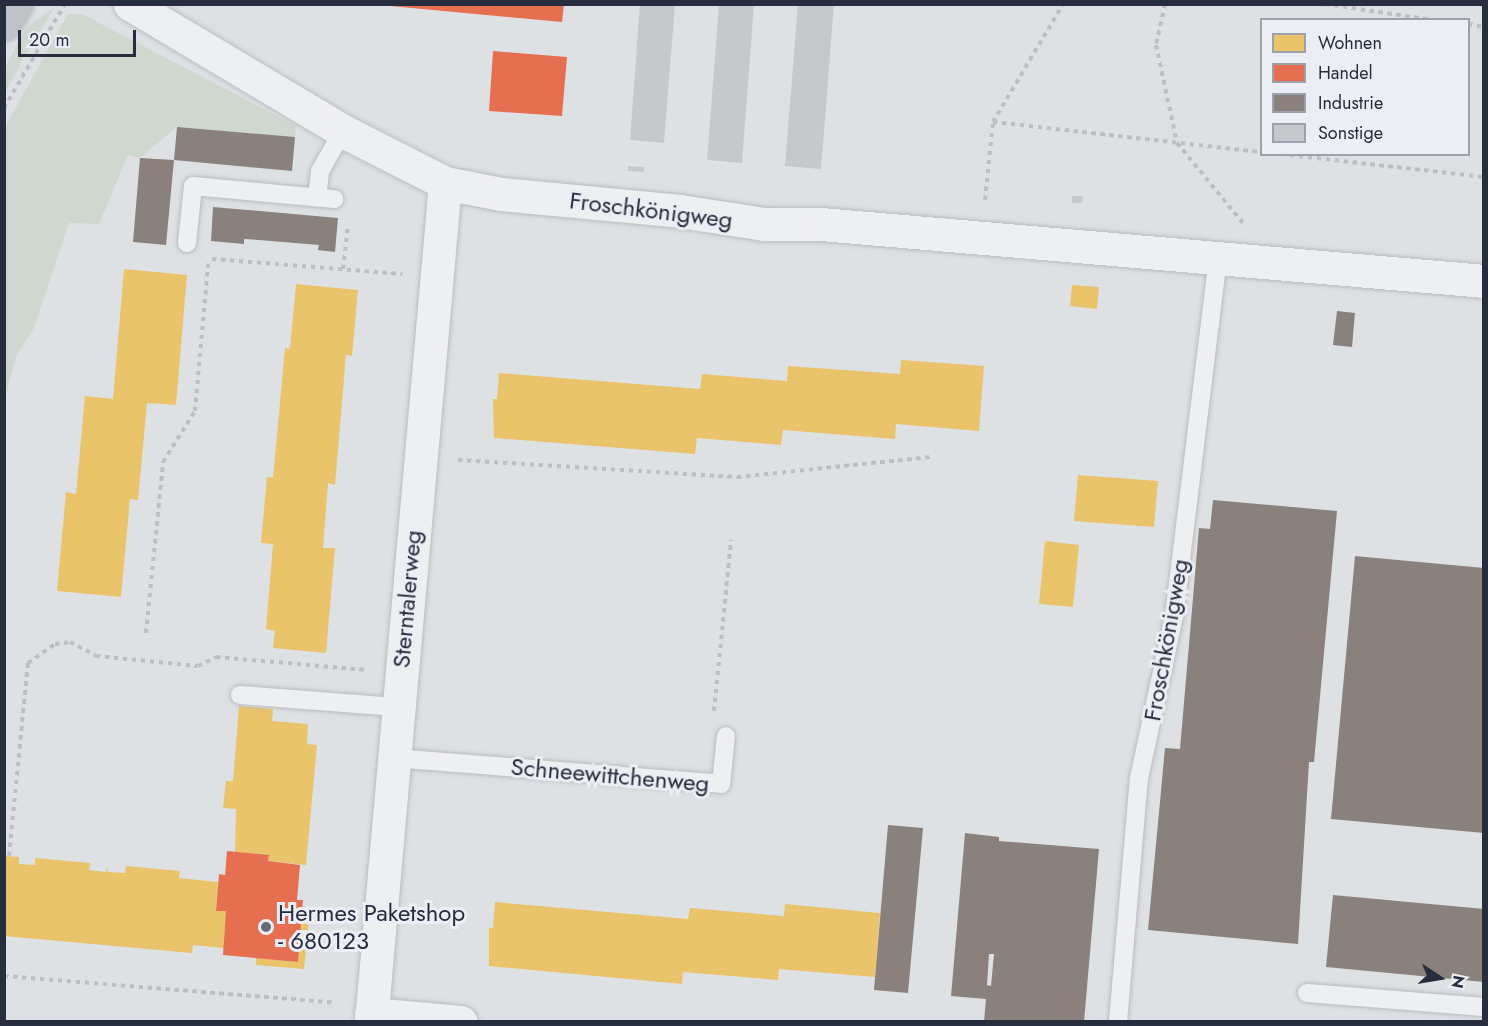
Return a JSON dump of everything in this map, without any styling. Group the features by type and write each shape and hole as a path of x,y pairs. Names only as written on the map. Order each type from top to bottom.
{"main road":[{"path":"4,24 16,4"}],"street":[{"name":"Froschkönigweg","path":"130,4 343,130 445,183 501,194 680,211 764,224 821,224 1484,281"},
{"name":"Sterntalerweg","path":"371,1014 434,277 445,183"},
{"path":"371,1014 461,1022"}],"lane":[{"path":"188,243 193,186 325,198 320,171 343,130"},
{"name":"Froschkönigweg","path":"1118,1022 1139,778 1174,616 1218,259"},
{"path":"240,695 397,707"},
{"name":"Schneewittchenweg","path":"393,758 721,784 726,736"},
{"path":"1307,993 1484,1007"}],"path":[{"path":"4,108 65,4"},
{"path":"981,237 993,122 1063,4"},
{"path":"1165,4 1156,45 1177,143 1242,220 1253,262"},
{"path":"1325,4 1420,18"},
{"path":"993,122 1260,152"},
{"path":"1299,156 1484,177"},
{"path":"325,198 349,220 343,269"},
{"path":"146,633 163,462 195,411 209,259 434,277"},
{"path":"418,458 737,477 930,457"},
{"path":"726,736 713,724 731,540"},
{"path":"9,856 28,663 55,644 70,642 96,656 198,666 216,657 400,673"},
{"path":"4,976 371,1014"}],"shaded area":[{"path":"55,7 5,93 5,67 26,28"},
{"path":"68,14 82,14 296,126 295,137 177,127 140,158 128,155 99,224 69,223 34,328 16,356 5,399 5,127"}],"building: Wohnen":[{"path":"124,269 187,275 176,405 147,403 138,500 130,499 121,597 57,591 66,492 76,494 85,396 113,399"},
{"path":"296,284 358,290 352,356 346,355 335,485 328,483 323,548 335,548 326,653 273,648 275,631 266,629 273,544 261,543 267,477 273,478 285,348 290,349"},
{"path":"1072,285 1099,287 1097,309 1070,306"},
{"path":"901,360 984,366 979,431 896,424 895,439 783,430 781,445 697,438 695,454 494,438 493,399 497,399 499,373 700,389 702,374 787,381 788,366 900,374"},
{"path":"1078,475 1158,481 1154,527 1074,521"},
{"path":"1045,541 1079,545 1073,607 1039,604"},
{"path":"239,706 273,709 272,721 308,724 307,744 317,745 306,865 268,861 269,855 235,852 236,809 223,808 226,781 233,781"},
{"path":"4,856 19,857 19,864 35,865 35,858 90,863 89,870 106,872 108,867 108,872 125,873 126,866 180,871 179,878 218,882 216,911 226,911 224,948 193,945 192,953 4,936"},
{"path":"495,902 688,919 690,908 784,916 785,904 880,913 875,977 779,969 778,980 683,972 682,984 489,966 489,928 493,928"},
{"path":"302,919 309,919 304,969 256,965 256,958 298,962"}],"building: Handel":[{"path":"369,4 564,4 562,22"},
{"path":"493,51 567,57 562,116 489,111"},
{"path":"227,851 269,855 268,861 300,865 297,900 303,900 298,962 223,955 226,911 216,911 219,874 225,875"}],"building: Industrie":[{"path":"177,127 295,137 292,171 174,160"},
{"path":"140,158 174,160 166,245 133,242"},
{"path":"213,207 338,218 335,252 318,250 319,245 244,239 244,244 211,241"},
{"path":"1337,311 1355,313 1352,347 1333,345"},
{"path":"1213,500 1337,511 1314,762 1309,762 1298,944 1148,930 1165,748 1180,749 1199,528 1210,529"},
{"path":"1355,556 1484,568 1484,833 1331,819"},
{"path":"888,825 923,828 908,993 874,990"},
{"path":"965,833 999,837 999,841 1099,849 1084,1022 984,1022 986,999 951,996","holes":["989,954 994,954 991,986 987,985"]},
{"path":"1333,895 1484,909 1484,982 1326,967"}],"building: Sonstige":[{"path":"640,4 675,4 664,143 630,140"},
{"path":"719,4 754,4 742,163 707,160"},
{"path":"798,4 834,4 821,169 785,166"},
{"path":"628,166 644,167 644,172 628,171"},
{"path":"1072,196 1083,196 1082,203 1072,203"}],"place":[{"name":"Hermes Paketshop - 680123","path":"266,927"}]}
